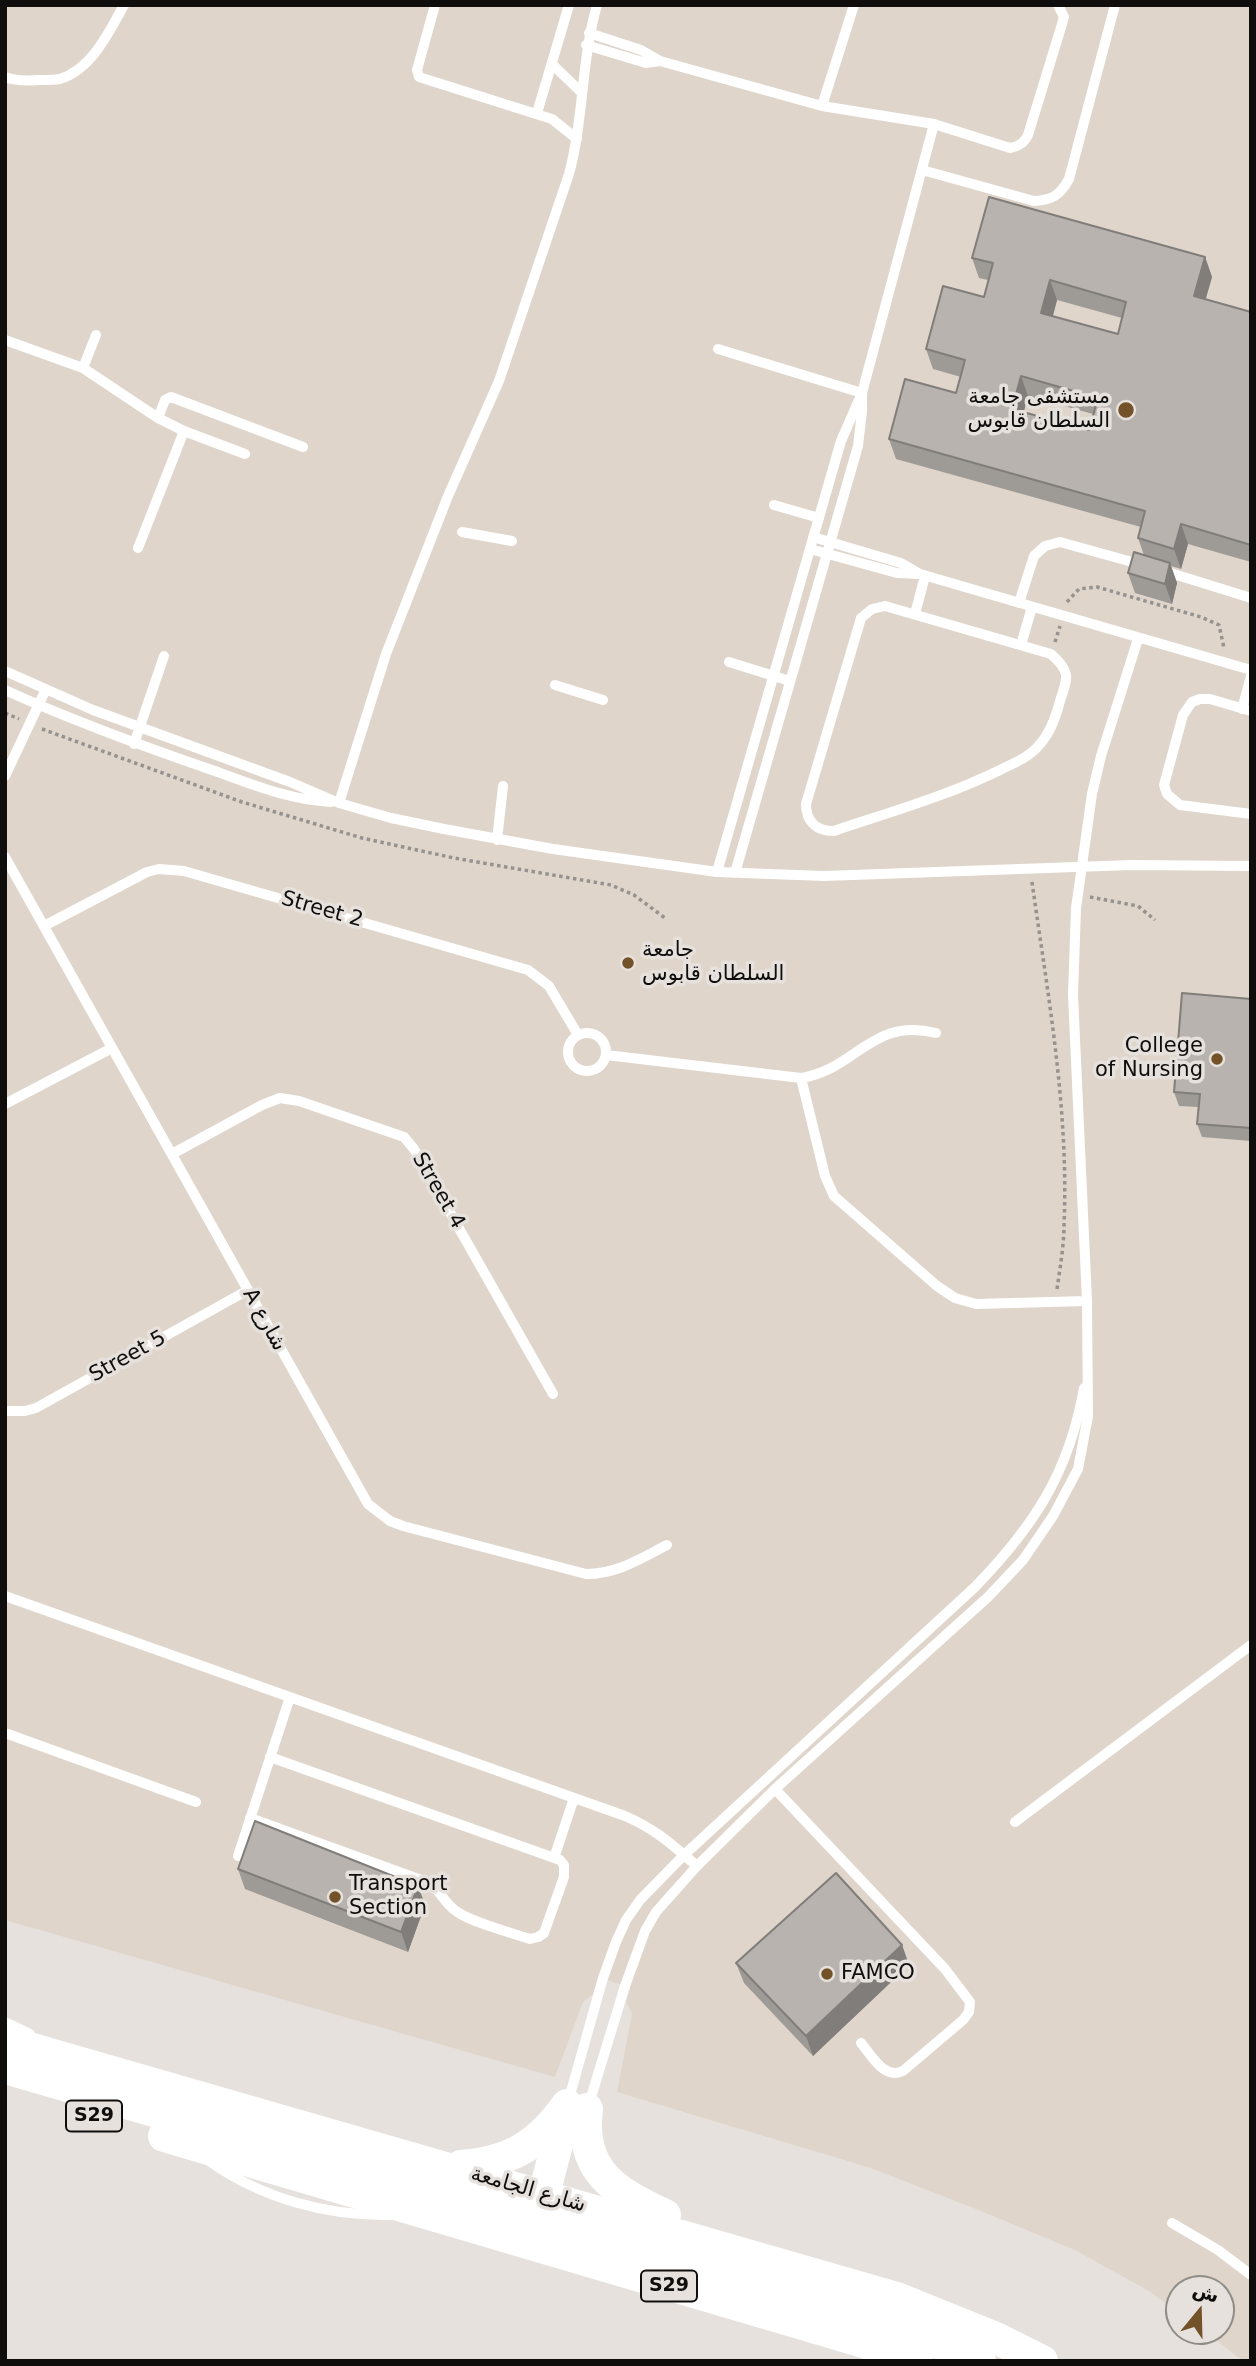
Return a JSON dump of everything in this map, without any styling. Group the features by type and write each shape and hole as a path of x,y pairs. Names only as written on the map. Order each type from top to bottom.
{"main road":[{"name":"شارع الجامعة","path":"5,2041 439,2165 544,2205 577,2233 884,2323 980,2361"},
{"name":"شارع الجامعة","path":"5,2068 748,2254 897,2298 996,2337 1042,2361"},
{"name":"S29","path":"5,2089 860,2341 916,2361"},
{"path":"439,2165 482,2164 512,2154 540,2138 577,2107"},
{"path":"544,2205 577,2107"},
{"path":"577,2107 585,2129 587,2148 595,2166 607,2182 650,2208 748,2254"}],"lane":[{"path":"5,77 13,80 60,79 82,66 105,41 124,5"},
{"path":"435,5 417,69 419,77 537,113 552,119 577,139"},
{"path":"537,113 569,5"},
{"path":"339,803 386,654 449,496 499,381 569,174 577,139 586,45 597,5"},
{"path":"822,106 854,5"},
{"path":"589,33 642,50 660,61 822,106 934,124 1010,148 1025,142 1064,17 1058,5"},
{"path":"922,170 1034,201 1049,201 1062,192 1069,179 1115,5"},
{"path":"586,45 646,63 660,61"},
{"path":"552,64 582,93"},
{"path":"717,872 846,425 862,393 934,124"},
{"path":"83,368 96,335"},
{"path":"5,340 83,368 158,418 245,454"},
{"path":"718,349 862,393"},
{"path":"735,873 858,446 862,393"},
{"path":"158,418 166,400 172,397 303,447"},
{"path":"138,548 184,431"},
{"path":"774,505 819,518"},
{"path":"462,532 512,541"},
{"path":"814,537 901,563 922,575"},
{"path":"1019,603 1034,556 1045,546 1060,542 1088,548 1251,598"},
{"path":"810,549 897,573 922,575 1251,670"},
{"path":"915,614 922,575"},
{"path":"885,606 1021,645 1051,654 1063,665 1067,676 1049,732 1028,756 973,783 920,803 834,831 817,828 806,813 806,804 861,618 872,609 885,606"},
{"path":"1021,645 1032,607"},
{"path":"577,2107 645,1931 656,1912 697,1866 775,1789 988,1597 1023,1560 1054,1516 1078,1469 1088,1416 1088,1363 1073,995 1076,908 1085,834 1101,756 1138,639"},
{"path":"134,744 164,656"},
{"path":"729,662 790,681"},
{"path":"5,671 140,728 290,782 339,803 391,818 497,840 735,873 824,876 1131,865 1251,866"},
{"path":"1251,676 1246,710 1210,699 1199,699 1186,708 1164,785 1172,801 1180,805 1251,814"},
{"path":"555,685 603,700"},
{"path":"5,776 46,689"},
{"path":"5,690 134,744 284,795 339,803"},
{"path":"497,840 503,786"},
{"name":"A شارع","path":"5,857 368,1504 390,1521 586,1574 616,1571 667,1545"},
{"name":"Street 2","path":"44,926 147,872 159,869 184,871 528,970 549,986 578,1035"},
{"path":"606,1055 801,1078 824,1073 889,1033 905,1029 936,1033"},
{"path":"591,1033 598,1036 606,1048 606,1055 599,1067 579,1070 573,1066 568,1053 569,1046 578,1035 591,1033"},
{"path":"5,1104 112,1048"},
{"path":"801,1078 825,1176 834,1196 841,1205 937,1286 955,1298 976,1304 1087,1301"},
{"name":"Street 4","path":"172,1154 280,1098 299,1101 404,1137 414,1149 553,1394"},
{"name":"Street 5","path":"5,1411 36,1408 248,1290"},
{"path":"577,2107 603,1978 626,1920 640,1900 684,1855 975,1587 1011,1550 1040,1508 1063,1463 1079,1414 1088,1363"},
{"path":"5,1596 647,1826 667,1839 697,1866"},
{"path":"1015,1822 1251,1645"},
{"path":"238,1856 290,1697"},
{"path":"5,1733 196,1802"},
{"path":"250,1818 424,1881 437,1888 449,1906 461,1915 530,1939 544,1933 564,1877 564,1865 554,1858 270,1757"},
{"path":"775,1789 945,1969 970,2002 969,2012 963,2020 897,2074 889,2074 883,2069 861,2043"},
{"path":"554,1858 574,1798"},
{"path":"5,2022 72,2060"},
{"path":"1172,2223 1218,2250 1251,2275"}],"path":[{"path":"1051,654 1068,600 1079,589 1097,587 1220,625 1224,645 1222,662"},
{"path":"5,713 242,802 362,838 454,858 611,885 634,895 665,918"},
{"path":"1030,870 1057,1051 1062,1130 1065,1226 1055,1302"},
{"path":"1095,898 1138,906 1156,920"}],"shaded area":[{"name":"جامعة السلطان قابوس","path":"5,5 1251,5 1251,2361 1243,2361 1222,2345 1235,2345 1235,2275 1165,2275 1165,2303 1075,2250 871,2168 617,2092 632,2014 626,2002 630,1988 625,1986 599,1977 593,1994 583,2002 555,2077 5,1920"}],"building":[{"name":"مستشفى جامعة السلطان قابوس","path":"989,197 1205,257 1194,296 1251,312 1251,545 1181,524 1174,549 1138,538 1145,511 889,439 905,379 956,393 965,360 926,349 943,286 984,297 993,263 972,258","holes":["1050,280 1126,302 1118,334 1041,313","1021,376 1098,398 1089,430 1012,409"]},
{"path":"1134,552 1170,563 1165,584 1128,573"},
{"name":"College of Nursing","path":"1182,993 1251,999 1251,1128 1197,1124 1200,1094 1174,1092"},
{"name":"Transport Section","path":"255,1821 418,1886 401,1932 238,1869"},
{"name":"FAMCO","path":"836,1873 902,1945 806,2036 736,1963"}],"place":[{"name":"مستشفى جامعة السلطان قابوس","path":"1126,410"},
{"name":"جامعة السلطان قابوس","path":"628,963"},
{"name":"College of Nursing","path":"1217,1059"},
{"name":"Transport Section","path":"335,1897"},
{"name":"FAMCO","path":"827,1974"}]}
